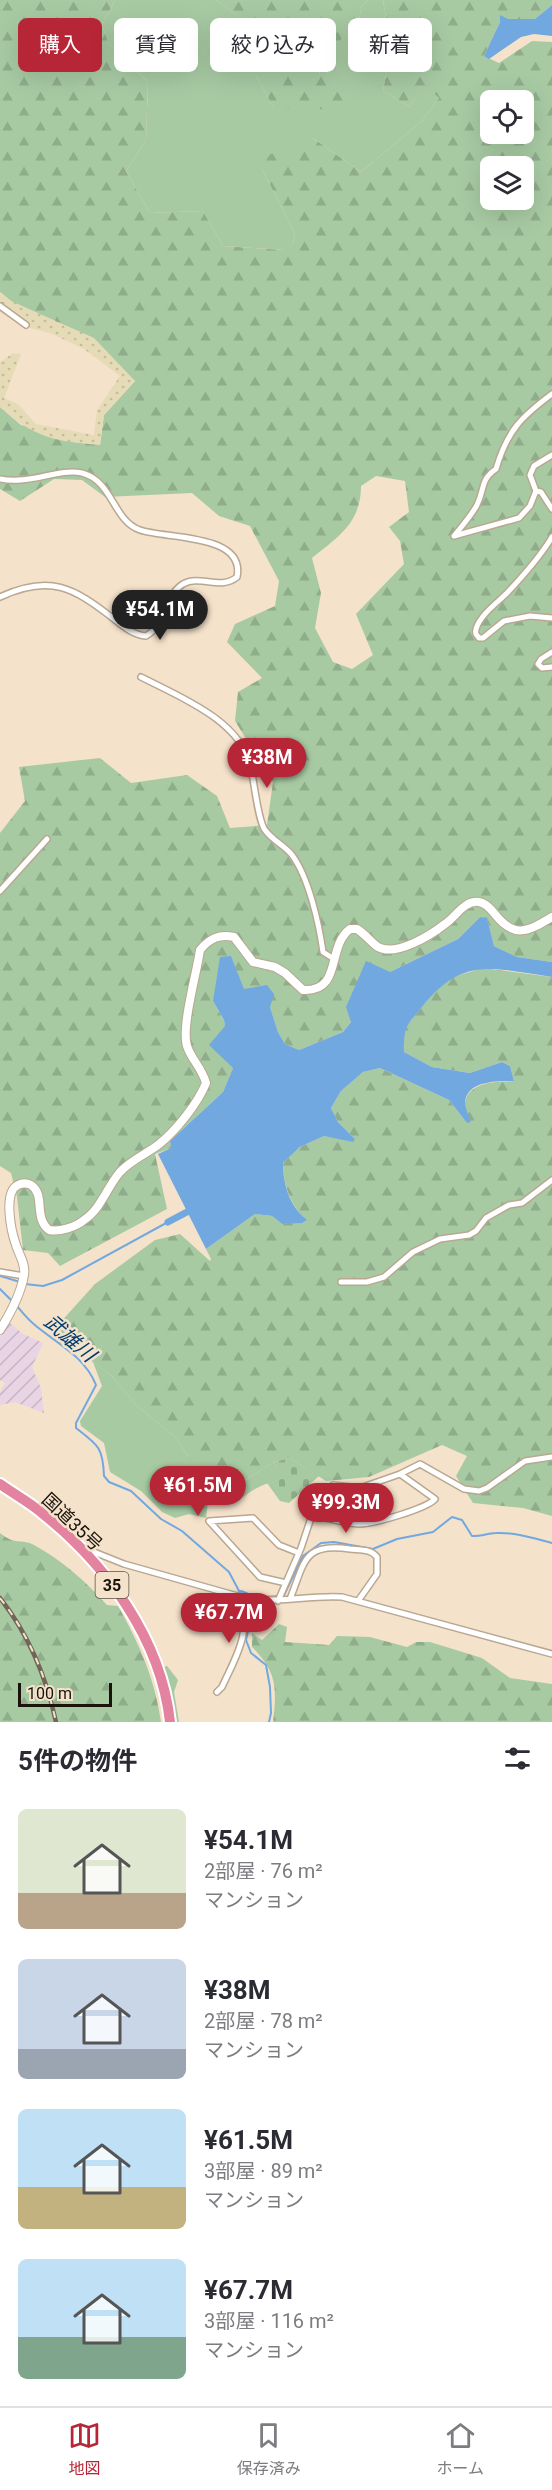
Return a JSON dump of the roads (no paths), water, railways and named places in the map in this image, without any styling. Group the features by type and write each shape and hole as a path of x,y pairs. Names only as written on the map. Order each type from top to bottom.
{"highway":[{"name":"国道35号","path":"0,1485 40,1511 84,1552 122,1599 148,1644 158,1671 170,1722"}],"street":[{"path":"0,306 26,325"},
{"path":"552,394 511,430 496,469 487,475 484,481 476,507 454,536 519,518 530,506 536,490 530,475 531,470 539,461 552,455"},
{"path":"0,479 33,480 64,473 84,474 107,490 129,525 146,533 186,537 212,543 230,553 237,564 238,571 237,577 229,582 198,581 183,584 175,591 153,631 146,636 129,630 99,607 57,585 27,587 0,597"},
{"path":"536,490 541,492 552,509"},
{"path":"552,537 545,549 508,592 483,617 476,634 483,638 504,621 530,616 552,618"},
{"path":"552,652 541,659 538,664 545,668 552,667"},
{"path":"141,677 219,720 240,740 250,759 264,830 292,855 297,864 320,930 323,952 334,958"},
{"path":"0,891 47,839"},
{"path":"0,1330 17,1295 25,1266 15,1242 9,1201 9,1194 13,1188 20,1183 28,1183 34,1188 38,1194 40,1219 49,1230 55,1231 75,1225 92,1213 120,1172 134,1160 160,1144 200,1100 206,1083 202,1069 190,1053 186,1032 200,950 207,941 216,937 234,938 253,962 275,967 303,990 314,990 323,986 329,978 340,941 350,929 357,929 379,947 389,950 405,947 447,923 470,903 479,902 487,905 500,922 509,929 519,931 530,930 552,917"},
{"path":"341,1282 367,1282 384,1277 413,1252 440,1239 469,1235 476,1231 486,1218 509,1205 522,1203 552,1180"},
{"path":"0,1272 22,1280"},
{"path":"278,1601 299,1553 312,1515 322,1495 333,1485 360,1488 400,1474 420,1464 464,1489 479,1491 487,1488 525,1461 552,1457"},
{"path":"312,1515 361,1524 417,1509 435,1499 400,1474"},
{"path":"286,1583 260,1576 209,1521 253,1518 279,1545 299,1553"},
{"path":"290,1599 309,1554 319,1548 335,1546 371,1552 377,1557 377,1574 358,1601"},
{"path":"84,1552 94,1552 124,1564 248,1599 278,1601 327,1596 358,1601 552,1654"},
{"path":"217,1692 222,1687 242,1643 245,1615 239,1596"}],"water":[{"path":"552,5 552,36 534,34 521,37 489,59 484,56 500,22 500,15 508,19 535,19"},
{"path":"480,917 487,918 494,946 517,957 552,962 552,977 496,969 466,973 451,979 437,990 409,1023 405,1031 404,1052 432,1067 470,1073 502,1062 510,1066 514,1081 484,1083 471,1090 465,1103 471,1122 467,1123 449,1100 380,1068 363,1072 341,1091 331,1108 338,1122 355,1139 353,1142 324,1136 300,1147 283,1163 284,1179 289,1195 296,1209 307,1220 302,1223 282,1224 272,1216 255,1214 206,1249 158,1154 171,1148 170,1141 223,1092 233,1068 209,1045 225,1026 213,1001 220,957 231,956 244,989 267,985 274,994 270,1007 278,1032 285,1044 299,1050 343,1032 351,1022 346,1007 366,961 390,972 458,939"}],"waterway":[{"path":"168,1222 187,1212"},
{"path":"25,1284 43,1286 62,1280 168,1222"},
{"path":"0,1276 20,1282"},
{"name":"武雄川","path":"0,1289 12,1301"},
{"name":"武雄川","path":"16,1305 33,1324 78,1359 91,1375 96,1385 76,1423 76,1428 90,1439 101,1453 104,1476 109,1482 131,1491 161,1519 182,1531 229,1572 248,1608 250,1622 246,1640 251,1653 266,1665 270,1687 269,1722"},
{"name":"武雄川","path":"241,1591 262,1597 284,1595 303,1556 321,1543 334,1542 373,1549 397,1539 433,1532 452,1517 462,1520 472,1536 510,1533 552,1543"}],"railway":[{"path":"0,1598 28,1641 42,1672 56,1722"}]}
